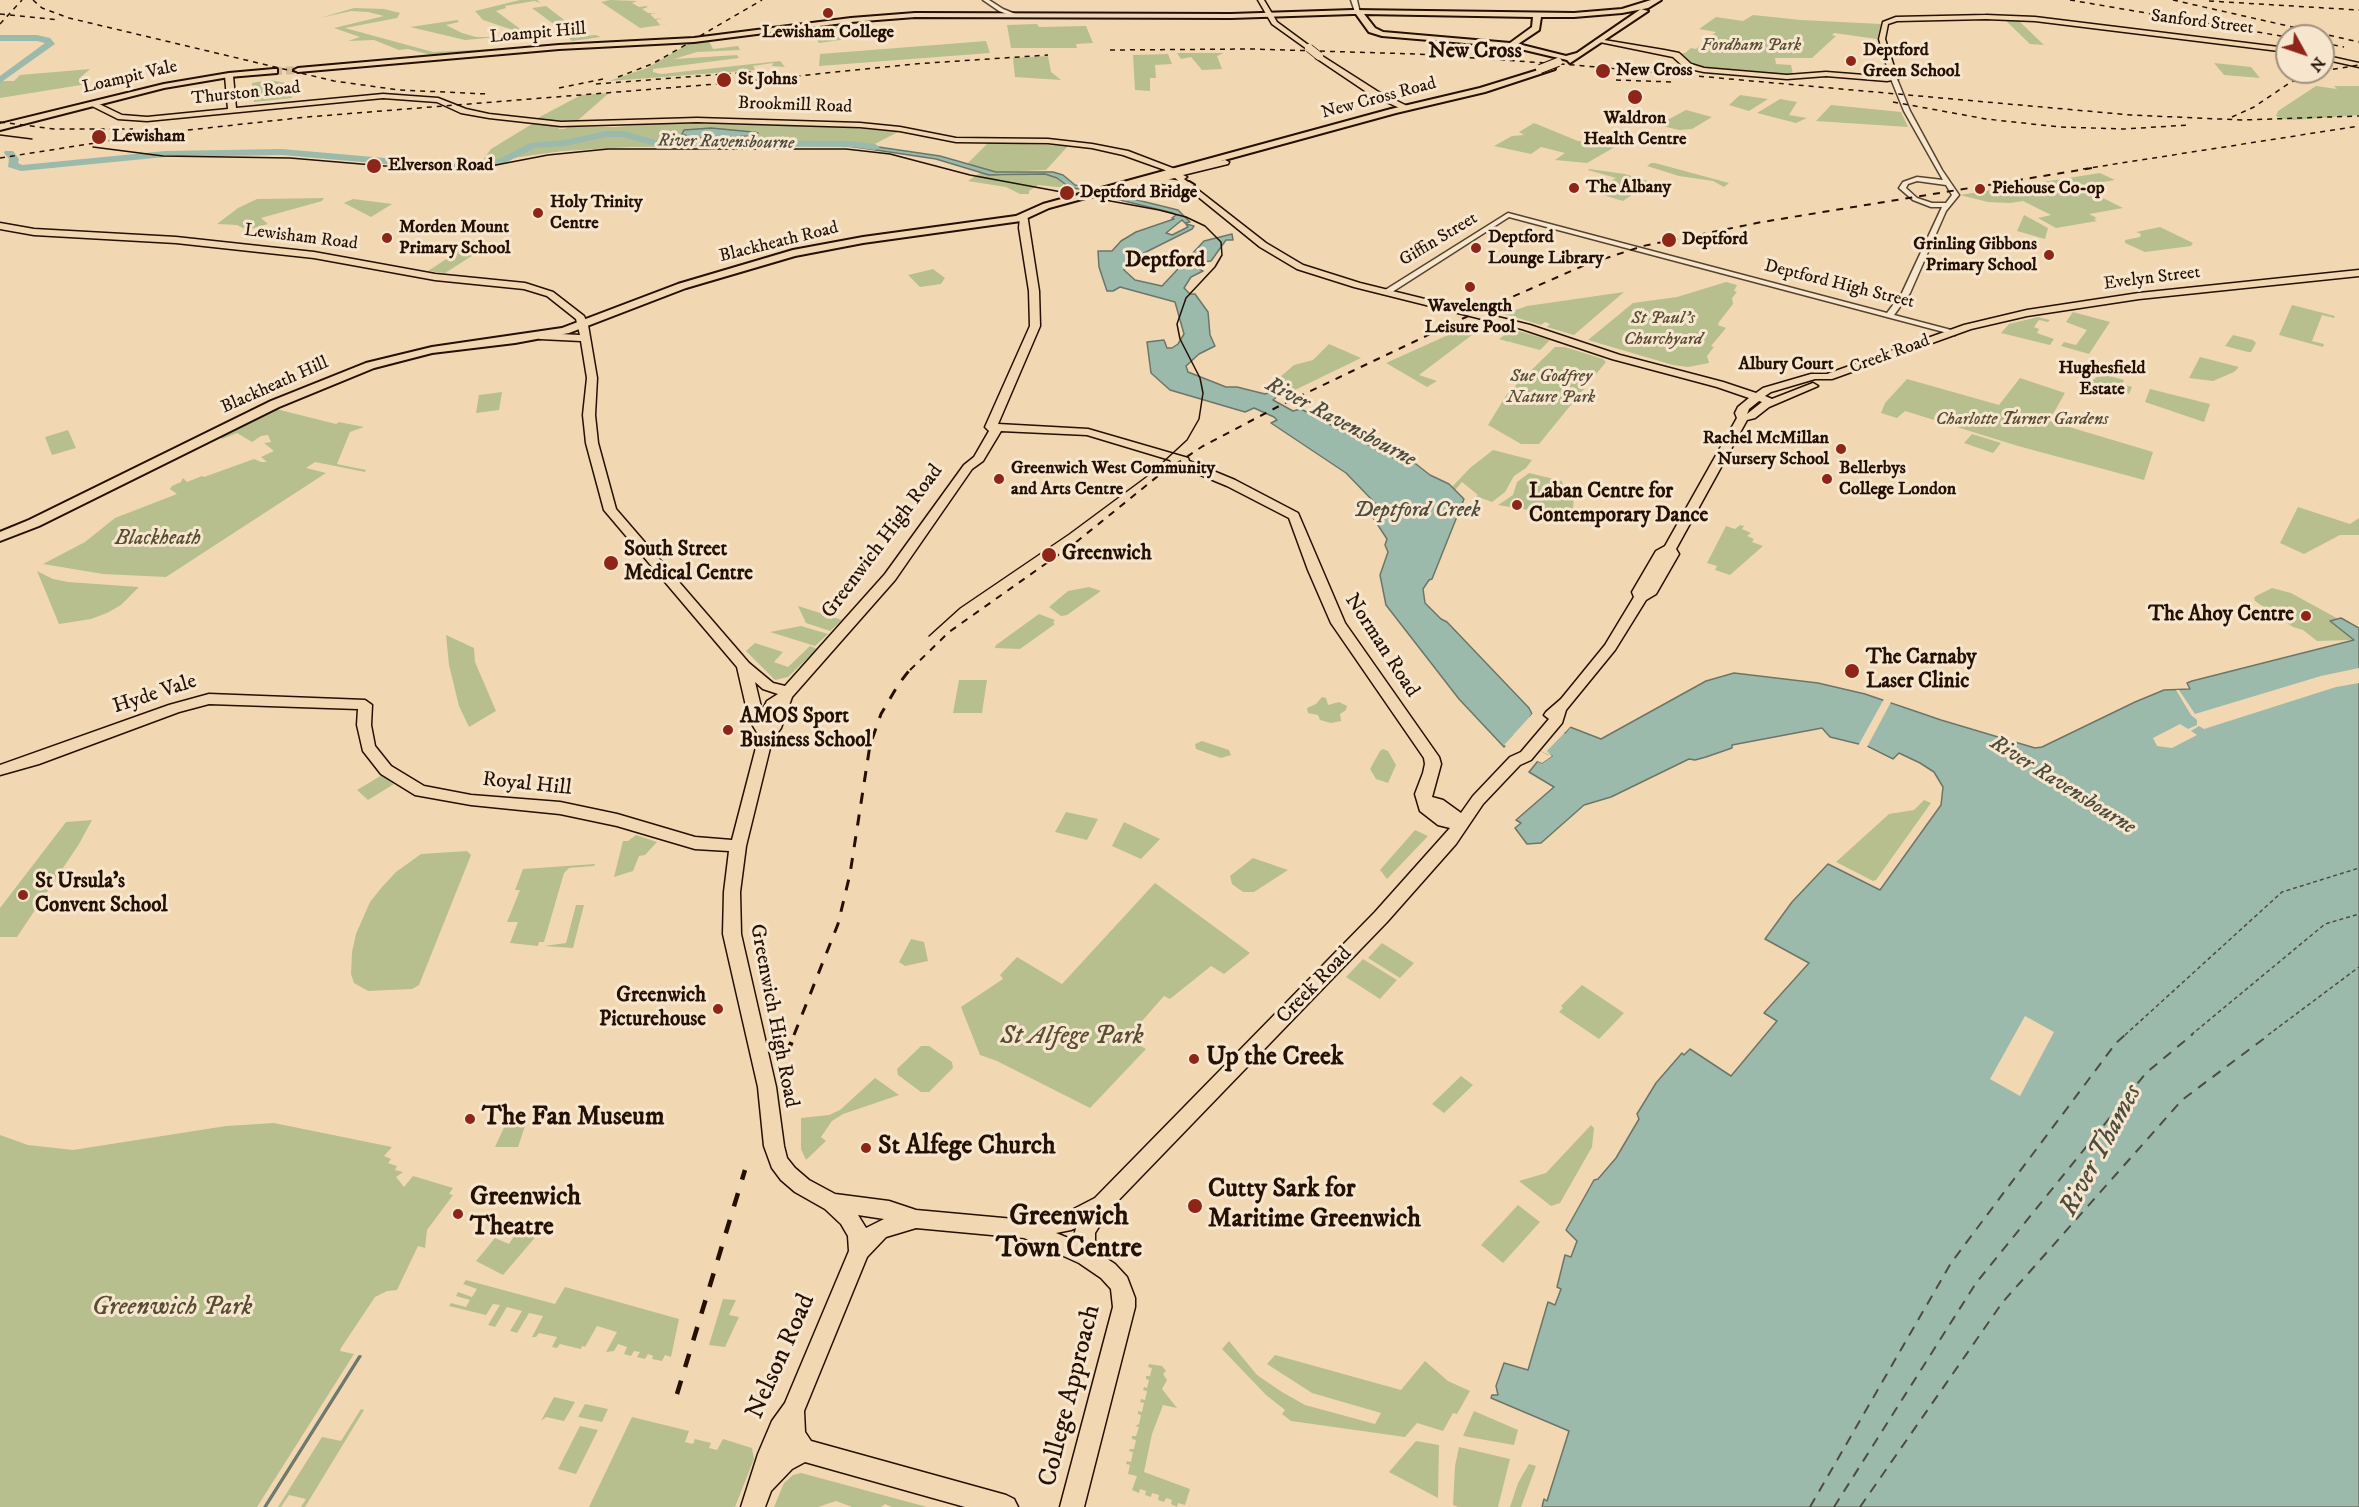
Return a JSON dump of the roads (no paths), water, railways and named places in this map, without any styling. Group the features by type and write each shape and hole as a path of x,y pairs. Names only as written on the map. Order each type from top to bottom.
{"highway":[{"path":"1622,11 1645,6 1657,0"},
{"name":"New Cross Road","path":"1229,159 1477,90 1568,62 1636,15 1663,0"},
{"name":"Loampit Hill","path":"298,69 560,47 694,40 891,16 1001,12 1015,15 1269,15 1347,12 1356,6 1372,12 1539,15 1622,11"},
{"path":"1356,6 1364,21"},
{"path":"1622,11 1636,15"},
{"path":"1347,12 1357,15 1374,32 1382,34 1512,45 1557,59 1578,55"},
{"path":"1512,45 1536,28 1536,18 1539,15"},
{"name":"New Cross Road","path":"1544,69 1557,59"},
{"name":"Loampit Vale","path":"0,125 164,86 274,71"},
{"path":"1024,218 1046,206 1229,159"},
{"path":"1160,181 1173,172 1214,166 1229,159"},
{"path":"1024,218 1160,181 1189,183"},
{"path":"1022,203 1046,206"},
{"name":"Blackheath Road","path":"584,331 682,286 793,253 878,238 1024,218"},
{"name":"Blackheath Hill","path":"0,537 34,523 274,404 355,370 410,354 584,331"}],"main road":[{"path":"1261,0 1274,23 1374,93 1407,108"},
{"name":"Sanford Street","path":"1894,79 1882,39 1885,23 1896,19 1986,17 2035,19 2275,49"},
{"path":"1600,40 1664,52 1676,56 1688,66 1710,71 1786,77 1826,74 1894,79"},
{"path":"2335,60 2359,65"},
{"path":"226,76 229,111"},
{"name":"Thurston Road","path":"92,104 125,118 173,117 369,96 406,98"},
{"name":"Brookmill Road","path":"406,98 443,101 464,111 497,118 561,124 697,120 841,124 884,127 956,140 1065,142 1125,153 1173,172"},
{"path":"1189,183 1214,166"},
{"path":"1124,185 1170,175 1173,172 1179,180 1189,183 1263,245 1300,267 1357,285 1491,318 1760,398"},
{"name":"Greenwich High Road","path":"832,1203 802,1186 788,1174 779,1162 771,1127 767,1086 732,934 732,892 738,846 763,733 774,728 782,698 872,601 918,540 968,467 979,459 995,432 991,428 1035,326 1034,291 1024,218"},
{"name":"Lewisham Road","path":"0,226 34,232 176,240 281,251 435,277 525,286 550,294 580,318 584,331"},
{"name":"Evelyn Street","path":"1952,333 2009,317 2065,306 2359,273"},
{"path":"584,331 592,378 590,424 610,510 744,666 782,698"},
{"name":"Creek Road","path":"1086,1256 1083,1238 1086,1229 1103,1203 1382,917 1461,825 1473,807 1555,715 1610,646 1641,597 1649,594 1664,570 1673,554 1670,549 1743,418 1750,416 1760,398 1815,376 1828,377 1952,333"},
{"name":"Creek Road","path":"1760,398 1796,392 1823,382 1828,377"},
{"name":"Norman Road","path":"991,428 1095,433 1162,452 1231,483 1294,516 1314,570 1338,623 1431,757 1433,764 1424,789 1428,811 1444,821 1461,825"},
{"path":"744,666 756,719 763,733"},
{"path":"752,696 782,698"},
{"name":"Hyde Vale","path":"0,770 34,760 174,708 209,699 364,705"},
{"name":"Royal Hill","path":"364,705 364,725 368,747 386,770 420,791 471,800 560,808 623,821 695,843 738,846"},
{"path":"832,1203 889,1210 916,1219 956,1221 1025,1230 1086,1256"},
{"path":"832,1203 855,1225 859,1251"},
{"name":"Creek Road","path":"1025,1230 1071,1221 1103,1203"},
{"name":"Nelson Road","path":"757,1497 766,1462 780,1429 793,1411 859,1251 880,1229 916,1219"},
{"name":"College Approach","path":"1072,1507 1124,1298 1115,1278 1086,1256"},
{"path":"793,1411 794,1435 804,1450 1006,1507"},
{"path":"757,1497 784,1461 804,1450"}],"street":[{"path":"986,0 1001,12"},
{"path":"1890,315 1906,293 1945,208 1956,195 1907,111 1894,79"},
{"path":"1940,171 1905,183 1904,191 1921,201 1945,208"},
{"path":"1917,179 1948,183"},
{"name":"Deptford High Street","path":"1508,215 1952,333"},
{"name":"Giffin Street","path":"1386,292 1508,215"}],"water":[{"path":"711,128 758,133 752,136 708,138 682,134 684,130"},
{"path":"851,143 940,156 996,172 1053,172 1063,175 1075,185 1098,188 1091,190 1070,188 1057,178 1045,174 989,175 936,159 849,146"},
{"path":"1121,196 1178,210 1190,222 1185,223 1182,220 1166,233 1172,235 1188,227 1186,224 1194,226 1130,260 1124,270 1135,280 1162,286 1204,241 1232,234 1233,240 1226,240 1211,261 1204,262 1199,269 1203,271 1191,277 1184,288 1190,294 1195,294 1208,312 1210,335 1215,346 1199,354 1186,366 1188,372 1226,387 1279,395 1273,400 1293,411 1301,409 1399,461 1407,457 1430,475 1449,484 1464,499 1432,579 1423,589 1425,603 1447,622 1529,708 1532,714 1530,717 1565,733 1570,727 1601,739 1706,681 1734,673 1818,683 1865,694 2035,748 2042,747 2164,690 2190,689 2187,683 2192,681 2354,640 2330,621 2341,618 2359,628 2359,1507 1542,1507 1544,1499 1547,1501 1569,1431 1491,1398 1492,1395 1498,1395 1496,1386 1504,1363 1528,1370 1548,1302 1555,1305 1561,1289 1557,1287 1565,1255 1571,1257 1577,1241 1566,1230 1594,1180 1598,1179 1616,1158 1639,1119 1637,1114 1656,1083 1682,1053 1684,1055 1690,1049 1731,1076 1777,1021 1764,1013 1809,963 1765,939 1792,902 1828,864 1880,890 1941,805 1943,787 1934,772 1920,763 1899,753 1893,759 1867,746 1830,737 1822,728 1732,745 1732,748 1706,757 1689,759 1611,797 1584,805 1541,843 1527,844 1515,828 1521,823 1516,820 1554,787 1529,772 1538,761 1542,763 1552,756 1513,736 1504,747 1459,699 1386,605 1380,575 1388,552 1385,545 1387,539 1366,507 1376,504 1346,473 1271,423 1277,420 1274,417 1254,408 1245,412 1170,390 1151,373 1147,342 1164,340 1167,348 1172,348 1178,344 1184,334 1175,302 1120,287 1107,291 1099,267 1098,251 1112,251 1121,241 1136,232 1174,219 1172,218 1176,215 1112,198"},
{"path":"359,1356 361,1356 264,1507"}],"waterway":[{"name":"River Ravensbourne","path":"0,38 37,38 47,40 50,44 0,80"},
{"name":"River Ravensbourne","path":"9,153 14,159 12,165 21,168 165,154 282,152 453,167 501,162 534,145 565,143 606,134 624,134 655,143 851,144 875,147"}],"tunnel":[{"path":"274,71 298,70"}],"tram line":[{"path":"0,135 32,139"},
{"path":"93,147 163,156 290,158 444,171 475,169 548,155 608,149 846,149 890,154 970,175 1159,210 1186,217 1205,226 1221,242 1222,255 1215,267 1186,298 1177,324 1180,339 1200,378 1203,393 1199,419 1187,440 1150,474 1069,534 960,608 929,636"}],"railway":[{"path":"8,15 22,0"},
{"path":"33,0 42,8 69,18 334,81 399,90 488,94"},
{"path":"700,36 762,0"},
{"path":"2070,0 2275,35"},
{"path":"2173,0 2359,42"},
{"path":"2209,1 2359,10"},
{"path":"0,14 8,15"},
{"path":"0,24 8,15"},
{"path":"8,15 59,20"},
{"path":"618,77 652,64 689,43"},
{"path":"2335,45 2344,47"},
{"path":"1110,50 1252,49 1416,54 1574,65 2131,115 2242,120 2359,116"},
{"path":"0,158 152,134 307,117 729,83 914,64 1048,55"},
{"path":"2335,69 2359,65"},
{"path":"596,84 751,72"},
{"path":"559,88 603,79"},
{"path":"1616,80 1672,82"},
{"path":"2232,117 2254,107 2288,84"},
{"path":"1893,102 1986,119 2060,127 2124,129 2188,125"},
{"path":"0,122 54,129 133,129"},
{"path":"2083,169 2359,126"},
{"path":"910,670 949,632 1075,543 1158,476 1203,446 1283,404 1464,318 1585,265 1643,246 1762,222 2092,168"},
{"path":"794,1035 838,924 850,874 870,745 881,714 911,668"},
{"path":"786,1055 795,1034"},
{"path":"677,1394 745,1170"}],"place":[{"name":"Lewisham College","path":"828,13"},
{"name":"Deptford Green School","path":"1851,61"},
{"name":"New Cross","path":"1603,71"},
{"name":"St Johns","path":"724,80"},
{"name":"Waldron Health Centre","path":"1635,97"},
{"name":"Lewisham","path":"99,137"},
{"name":"Elverson Road","path":"374,166"},
{"name":"The Albany","path":"1574,188"},
{"name":"Piehouse Co-op","path":"1980,189"},
{"name":"Deptford Bridge","path":"1067,193"},
{"name":"Holy Trinity Centre","path":"538,213"},
{"name":"Morden Mount Primary School","path":"387,238"},
{"name":"Deptford","path":"1669,240"},
{"name":"Deptford Lounge Library","path":"1476,248"},
{"name":"Grinling Gibbons Primary School","path":"2049,255"},
{"name":"Wavelength Leisure Pool","path":"1470,287"},
{"name":"Rachel McMillan Nursery School","path":"1841,449"},
{"name":"Greenwich West Community and Arts Centre","path":"999,479"},
{"name":"Bellerbys College London","path":"1827,479"},
{"name":"Laban Centre for Contemporary Dance","path":"1517,505"},
{"name":"Greenwich","path":"1049,555"},
{"name":"South Street Medical Centre","path":"611,563"},
{"name":"The Ahoy Centre","path":"2306,616"},
{"name":"The Carnaby Laser Clinic","path":"1852,671"},
{"name":"AMOS Sport Business School","path":"728,730"},
{"name":"St Ursula's Convent School","path":"23,895"},
{"name":"Greenwich Picturehouse","path":"718,1009"},
{"name":"Up the Creek","path":"1194,1059"},
{"name":"The Fan Museum","path":"470,1119"},
{"name":"St Alfege Church","path":"866,1148"},
{"name":"Cutty Sark for Maritime Greenwich","path":"1195,1206"},
{"name":"Greenwich Theatre","path":"458,1214"}],"district":[{"name":"New Cross","path":"1475,52"},
{"name":"Deptford","path":"1165,261"},
{"name":"Albury Court","path":"1786,365"},
{"name":"Hughesfield Estate","path":"2102,379"},
{"name":"Greenwich Town Centre","path":"1069,1234"}],"park label":[{"name":"Fordham Park","path":"1751,46"},
{"name":"St Paul's Churchyard","path":"1663,329"},
{"name":"Sue Godfrey Nature Park","path":"1551,388"},
{"name":"Charlotte Turner Gardens","path":"2022,420"},
{"name":"Blackheath","path":"158,540"},
{"name":"St Alfege Park","path":"1072,1038"},
{"name":"Greenwich Park","path":"172,1309"}],"water label":[{"name":"Deptford Creek","path":"1417,511"},
{"name":"River Thames","path":"2102,1151"}]}
